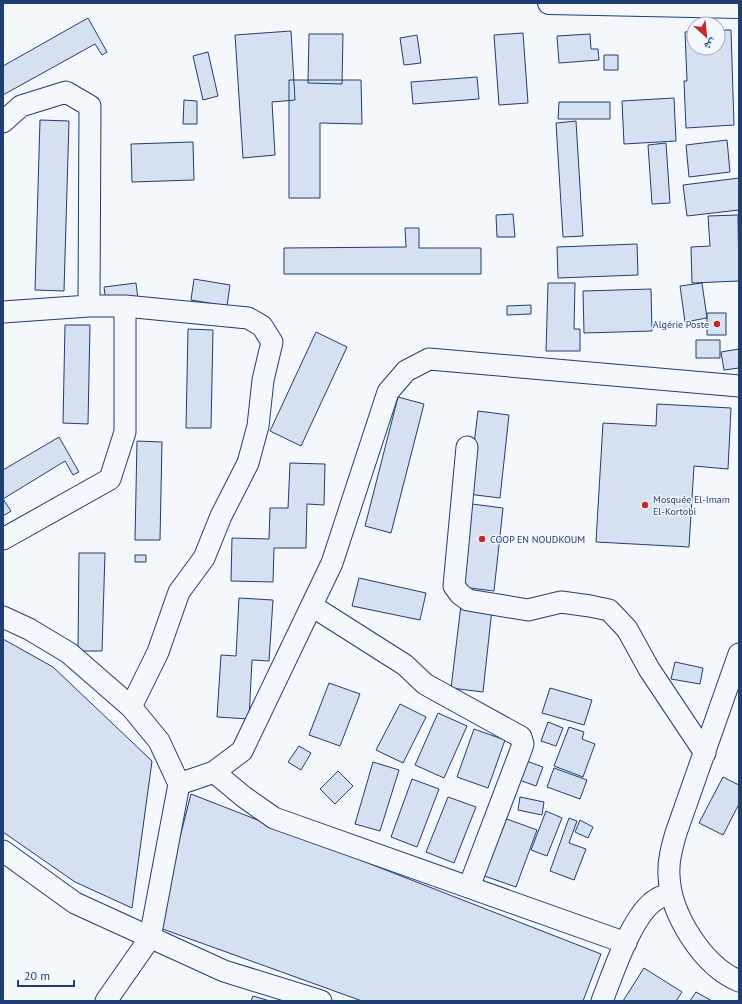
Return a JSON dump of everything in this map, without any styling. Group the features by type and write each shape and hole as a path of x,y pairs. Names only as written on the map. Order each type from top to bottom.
{"main road":[{"path":"549,3 739,6"}],"street":[{"path":"3,122 21,106 66,92 90,106 89,306"},
{"path":"3,312 89,306 125,306 248,318 262,326 272,342 263,380 258,426 248,463 221,516 204,558 179,592 158,652 131,707"},
{"path":"3,539 110,479 125,432 125,306"},
{"path":"179,784 214,772 242,751 332,563 388,392 406,371 429,359 739,386"},
{"path":"467,447 454,586 460,594 468,600 528,610 561,602 609,610 627,629 649,670 705,753"},
{"path":"312,606 406,665 425,684 520,737 524,744 469,887"},
{"path":"3,617 29,629 69,653 131,707 159,741 179,784 150,938 106,1001"},
{"path":"739,654 670,854 669,875 671,894 679,917 693,940 710,961 731,978 739,981"},
{"path":"214,772 244,797 274,818 626,943"},
{"path":"3,851 76,903 224,971 320,1001"},
{"path":"602,1001 626,943 644,909 656,899 671,894"}],"building":[{"path":"88,18 107,52 102,55 95,44 3,95 3,66"},
{"path":"726,30 731,30 734,125 686,128 684,81 687,81 685,32 686,56 726,56"},
{"path":"291,31 295,100 272,102 275,155 243,158 235,35"},
{"path":"523,33 528,103 499,105 494,35"},
{"path":"309,34 343,34 342,84 308,83"},
{"path":"590,34 591,49 598,49 599,60 559,63 557,36"},
{"path":"417,35 421,63 404,65 400,38"},
{"path":"208,52 218,96 203,100 193,56"},
{"path":"604,55 618,55 618,70 604,70"},
{"path":"477,77 479,99 413,104 411,82"},
{"path":"289,80 361,80 362,124 320,123 320,198 289,198"},
{"path":"674,98 676,141 624,144 622,101"},
{"path":"184,100 197,101 197,124 183,124"},
{"path":"559,102 610,102 610,119 558,119"},
{"path":"40,120 69,121 64,291 35,290"},
{"path":"576,121 583,236 563,237 556,123"},
{"path":"727,140 730,172 689,177 686,145"},
{"path":"193,142 194,180 132,182 131,144"},
{"path":"666,143 670,203 652,204 648,145"},
{"path":"739,178 739,210 687,216 683,185"},
{"path":"513,214 515,237 497,237 496,215"},
{"path":"738,215 739,281 692,283 691,247 710,246 708,216"},
{"path":"405,228 419,228 419,248 481,248 481,274 284,274 284,248 406,247"},
{"path":"637,244 638,275 558,278 557,247"},
{"path":"194,279 230,285 227,306 191,300"},
{"path":"136,283 138,299 106,303 104,287"},
{"path":"548,283 575,283 574,329 580,329 580,351 546,351"},
{"path":"702,283 707,318 685,322 680,286"},
{"path":"651,289 652,331 584,333 583,291"},
{"path":"531,305 531,314 507,315 507,306"},
{"name":"Algérie Poste","path":"707,313 726,313 726,335 707,335"},
{"path":"65,325 90,325 88,424 63,423"},
{"path":"188,329 213,330 211,428 186,428"},
{"path":"316,332 347,347 301,446 270,431"},
{"path":"696,340 720,340 720,358 696,358"},
{"path":"739,349 739,368 724,370 721,352"},
{"path":"398,397 424,404 391,533 365,526"},
{"name":"Mosquée El-Imam El-Kortobi","path":"657,404 731,408 728,469 694,466 689,547 596,542 603,423 656,426"},
{"path":"478,411 509,415 500,498 468,494"},
{"path":"59,437 79,472 73,475 65,461 3,499 3,470"},
{"path":"137,441 162,442 160,540 135,540"},
{"path":"290,463 325,464 324,505 307,504 306,548 274,548 273,582 231,581 232,538 269,539 270,508 288,508"},
{"path":"3,499 11,511 3,516"},
{"path":"472,504 503,508 494,591 462,587"},
{"path":"79,553 105,553 102,651 78,651"},
{"path":"135,555 146,555 146,562 135,562"},
{"path":"359,578 426,593 420,620 352,606"},
{"path":"239,598 273,600 269,661 252,660 249,719 217,717 221,655 236,656"},
{"path":"461,605 492,609 483,692 451,688"},
{"path":"3,639 53,667 152,761 132,908 75,882 3,832"},
{"path":"675,662 703,668 700,684 671,679"},
{"path":"329,683 360,694 340,746 309,735"},
{"path":"550,688 592,700 584,725 542,713"},
{"path":"400,704 426,717 403,763 376,750"},
{"path":"438,713 467,726 444,778 415,765"},
{"path":"548,722 563,728 556,746 541,741"},
{"path":"569,727 584,732 582,739 595,744 583,777 554,766"},
{"path":"474,729 505,740 488,788 457,777"},
{"path":"299,746 311,753 301,770 288,762"},
{"path":"518,758 543,767 536,786 511,777"},
{"path":"373,762 399,770 380,831 355,824"},
{"path":"554,768 587,780 580,799 547,787"},
{"path":"338,771 353,786 335,804 320,789"},
{"path":"723,777 739,785 739,804 723,835 699,823"},
{"path":"412,779 439,789 417,847 391,837"},
{"path":"191,794 601,954 583,1001 362,1001 157,927"},
{"path":"448,797 476,807 454,863 426,852"},
{"path":"520,797 544,802 542,815 518,810"},
{"path":"546,811 562,818 547,856 531,850"},
{"path":"493,814 537,830 516,887 473,872"},
{"path":"569,818 577,821 569,843 586,849 574,880 550,871"},
{"path":"580,820 593,827 588,838 575,832"},
{"path":"644,968 682,992 676,1001 623,1001"},
{"path":"696,992 712,1001 690,1001"},
{"path":"253,996 270,1001 251,1001"}],"place":[{"name":"Algérie Poste","path":"717,324"},
{"name":"Mosquée El-Imam El-Kortobi","path":"645,505"},
{"name":"COOP EN NOUDKOUM","path":"482,539"}]}
